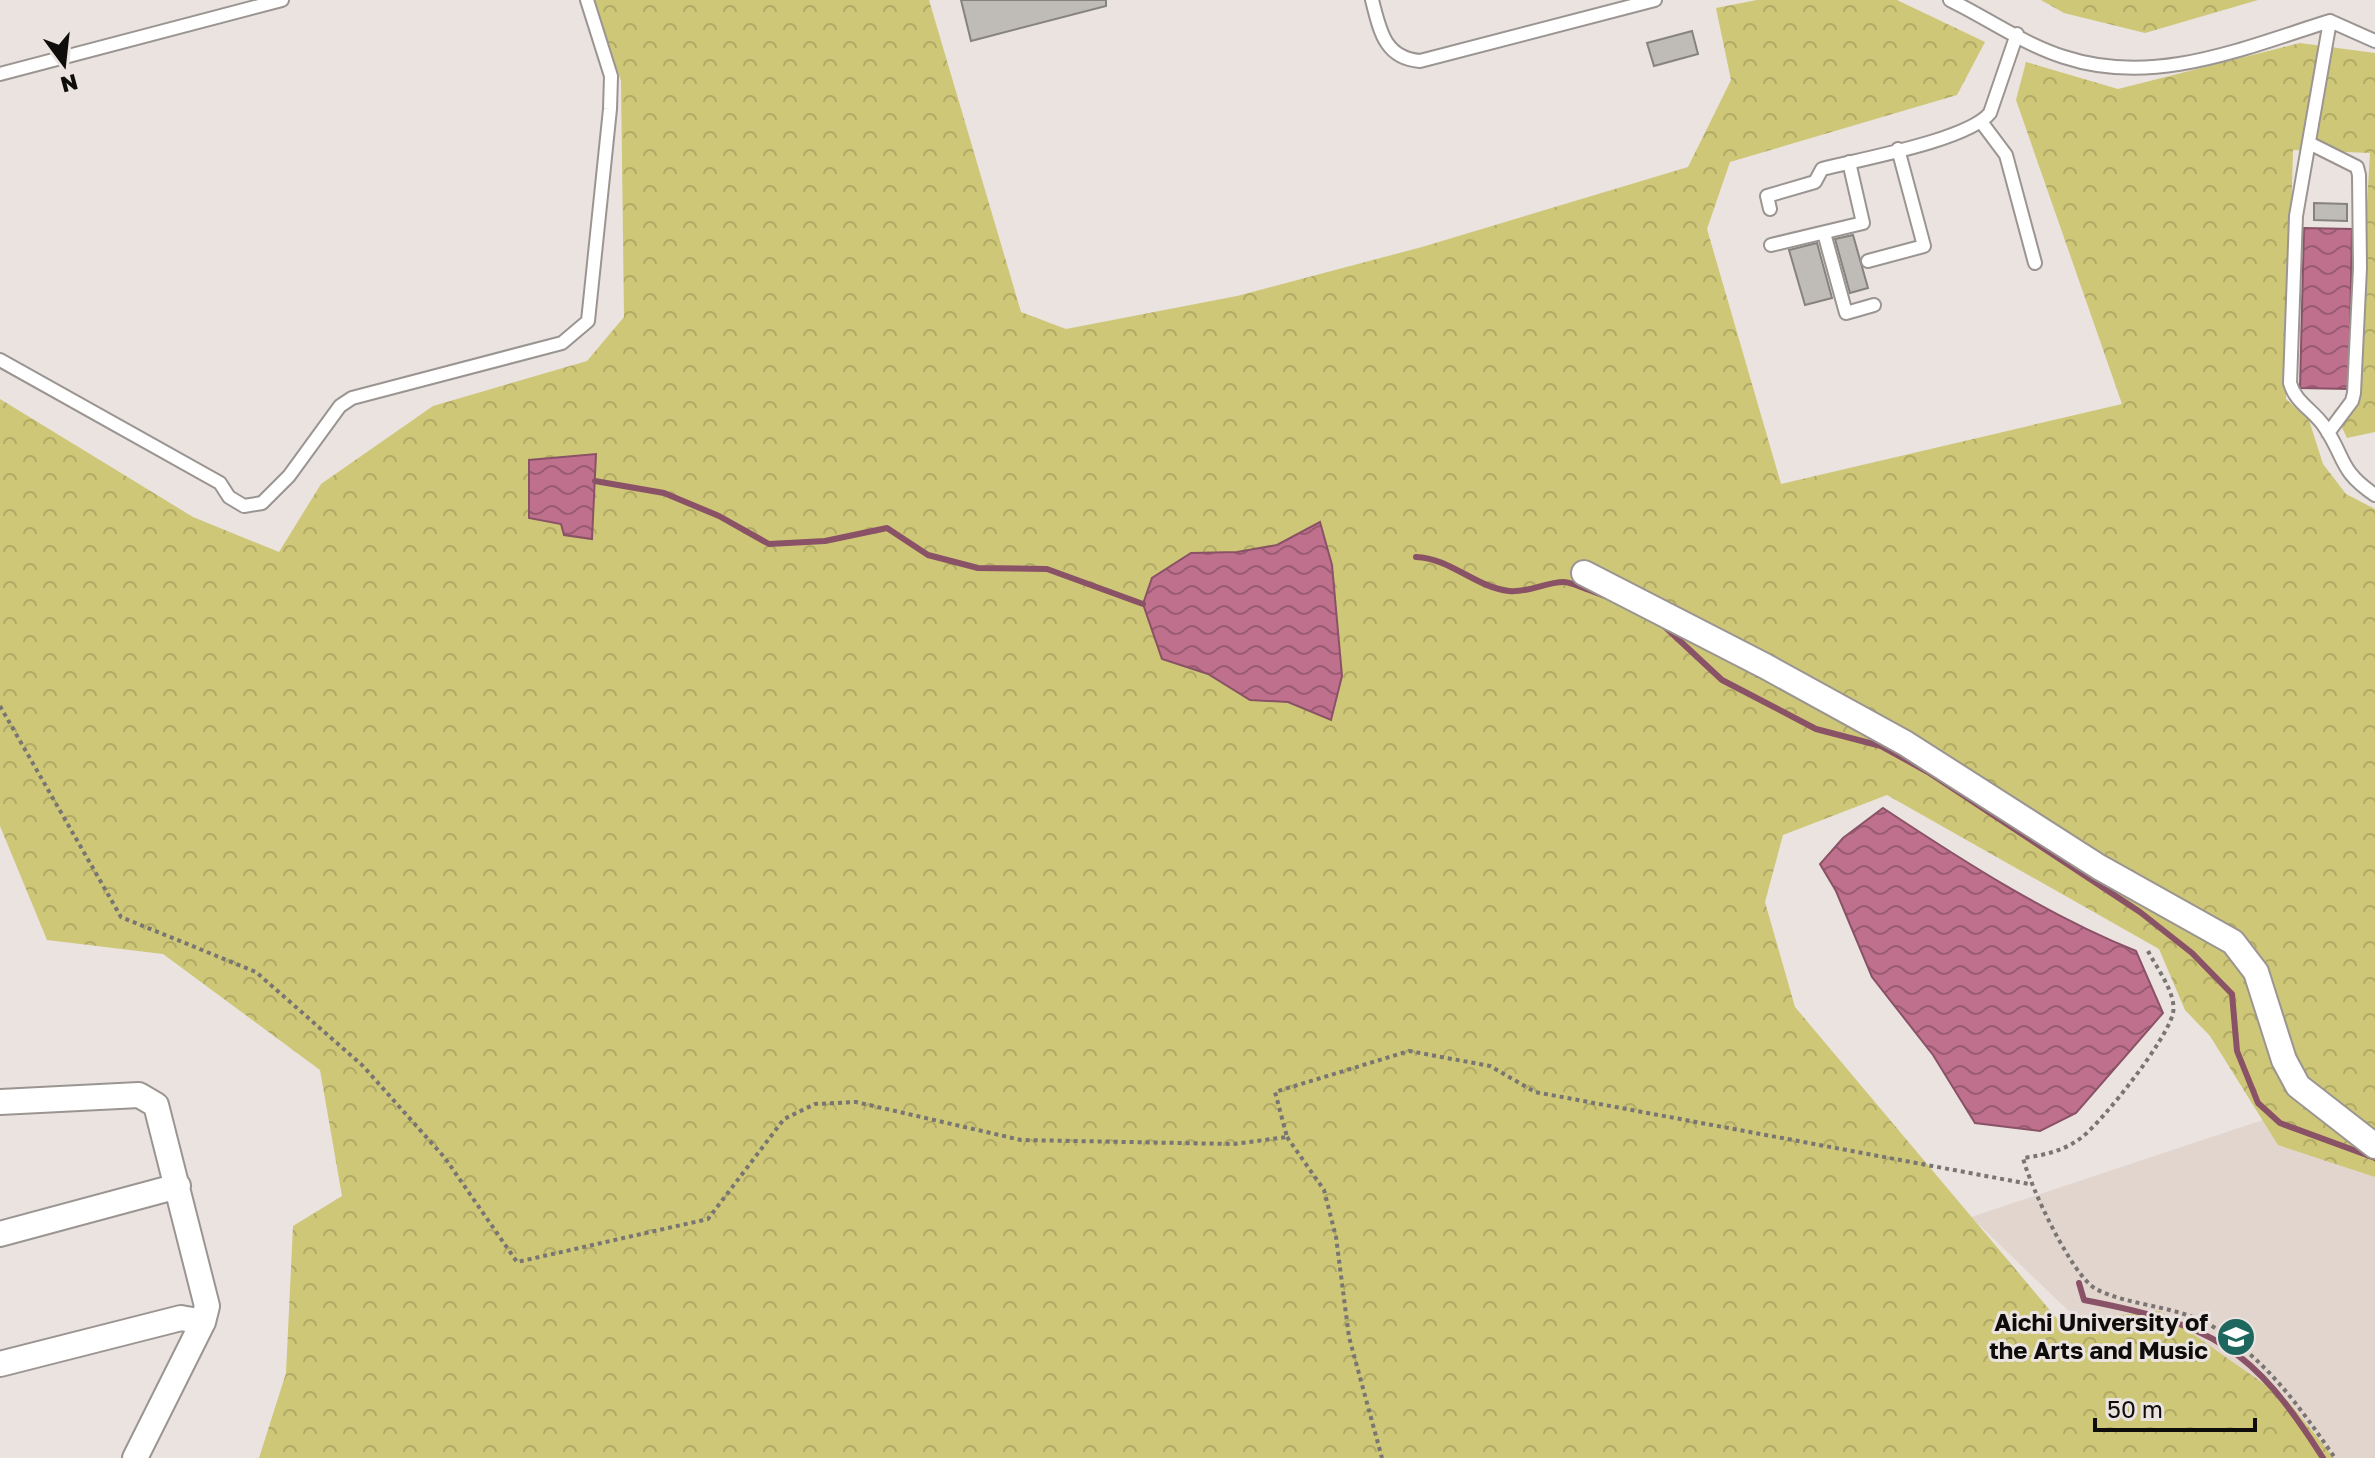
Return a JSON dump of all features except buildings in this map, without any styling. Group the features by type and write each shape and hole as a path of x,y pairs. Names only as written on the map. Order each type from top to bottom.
{"street":[{"path":"1584,573 1765,666 1905,743 2099,867 2233,942 2256,972 2284,1060 2298,1086 2375,1146"},
{"path":"0,1102 139,1095 156,1105 207,1306 203,1322 135,1458"},
{"path":"0,1234 178,1186"},
{"path":"0,1364 181,1318 203,1322"}],"lane":[{"path":"0,74 282,0"},
{"path":"0,360 220,483 229,497 244,506 262,503 289,476 340,406 352,398 562,343 588,321 610,109 611,76 587,0"},
{"path":"1372,0 1382,37 1389,48 1399,57 1420,61 1655,0"},
{"path":"1950,0 2062,57 2116,70 2156,70 2203,60 2330,21 2375,41"},
{"path":"2330,21 2296,216 2290,383 2293,395 2328,433 2350,477 2375,495"},
{"path":"1770,209 1767,196 1815,182 1822,169 1982,123 1990,113 2017,34"},
{"path":"1982,123 2006,155 2035,263"},
{"path":"2309,143 2357,167 2359,175 2360,268 2354,393 2352,401 2328,433"},
{"path":"1868,261 1924,246 1898,149"},
{"path":"1771,245 1863,223 1849,162"},
{"path":"1824,233 1846,313 1874,305"}],"path":[{"path":"0,706 121,917 256,972 268,982 373,1077 445,1158 517,1262 708,1219 784,1119 815,1104 856,1102 1021,1140 1234,1144 1287,1137"},
{"path":"2148,951 2173,999 2173,1013 2167,1025 2151,1055 2083,1137 2054,1153 2023,1158 2029,1184 2057,1237 2094,1289 2174,1310 2208,1324 2242,1346 2292,1395 2335,1458"},
{"path":"1382,1458 1349,1337 1336,1237 1324,1190 1287,1137 1275,1092 1409,1051 1490,1066 1535,1092 2029,1184"}],"shaded area":[{"name":"Aichi University of the Arts and Music","path":"2375,1083 2375,1458 2221,1458 1971,1217"}],"green space":[{"path":"594,0 929,0 1021,312 1066,329 1237,296 1422,247 1688,167 1731,80 1716,8 1757,0 1897,0 1985,42 1957,95 1730,162 1707,229 1781,484 2122,404 2016,100 2026,62 2118,89 2300,43 2375,53 2375,432 2347,438 2334,411 2356,393 2370,153 2293,150 2286,399 2309,420 2323,464 2346,494 2375,509 2375,1177 2278,1145 2210,1036 2185,1010 2159,949 1887,795 1783,835 1765,902 1795,1007 2059,1321 2160,1311 2287,1400 2334,1458 259,1458 286,1373 293,1226 342,1196 320,1070 163,954 47,940 0,826 0,399 193,517 279,552 321,484 433,406 587,361 624,317 621,81"},
{"path":"2041,0 2258,0 2145,33 2064,13"}],"water":[{"path":"2304,228 2352,229 2349,389 2300,388"},
{"path":"596,454 592,539 564,535 561,524 529,518 529,460"},
{"path":"1320,522 1332,565 1342,676 1331,720 1288,702 1250,700 1208,674 1162,659 1143,604 1152,578 1191,553 1237,552 1277,545"},
{"path":"1883,808 2038,904 2136,951 2163,1013 2076,1113 2040,1131 1975,1123 1933,1055 1872,977 1836,891 1820,864 1843,838"}],"waterway":[{"path":"595,481 664,493 719,516 769,544 825,541 887,528 928,555 978,568 1047,569 1143,604"},
{"path":"1416,557 1440,562 1485,584 1509,591 1564,582 1605,596"},
{"path":"1664,626 1722,680 1816,729 1881,746 1928,772 2140,912 2192,953 2232,994 2237,1051 2258,1103 2280,1123 2375,1158"},
{"path":"2079,1283 2084,1300 2166,1319 2198,1331 2225,1346 2250,1365 2274,1390 2323,1458"}],"place":[{"name":"Aichi University of the Arts and Music","path":"2236,1337"}]}
